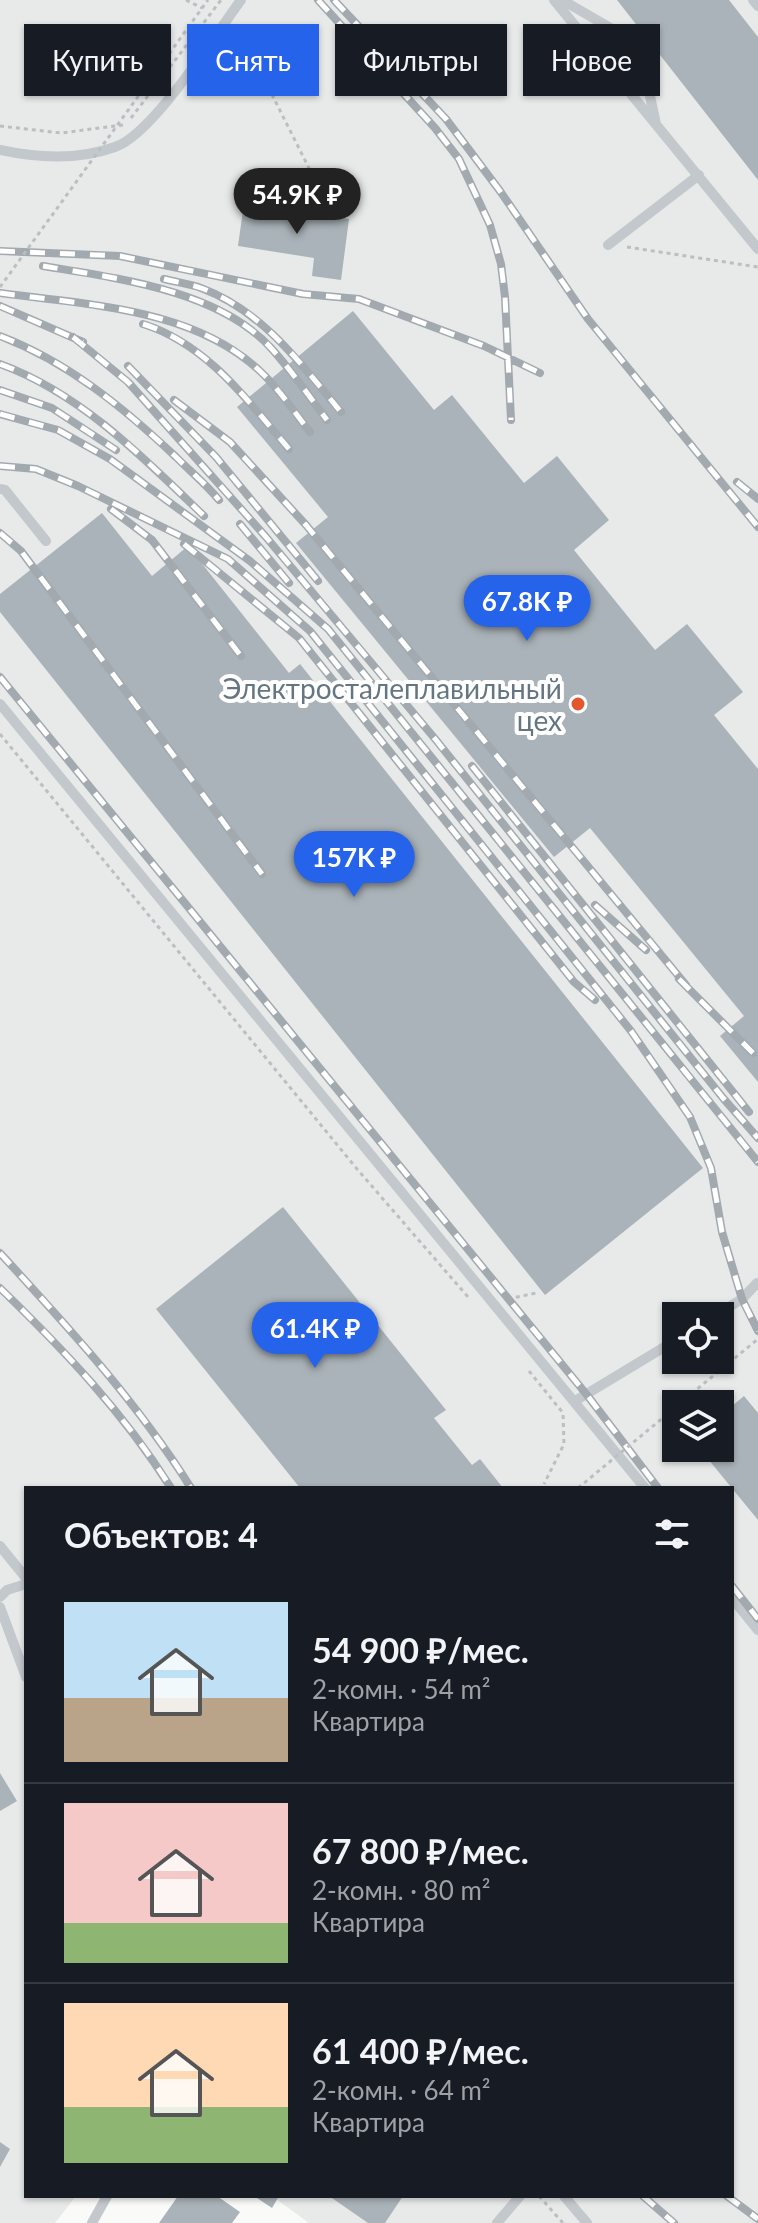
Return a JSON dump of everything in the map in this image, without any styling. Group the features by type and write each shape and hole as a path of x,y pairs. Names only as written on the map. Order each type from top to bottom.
{"lane":[{"path":"223,24 241,0"},
{"path":"554,0 758,249"},
{"path":"562,0 614,30 644,68 656,126"},
{"path":"753,0 758,6"},
{"path":"0,150 19,154 75,156 118,147 159,113 187,74"},
{"path":"608,245 699,175"},
{"path":"0,489 5,490 46,541"},
{"path":"0,704 643,1486"},
{"path":"734,1304 758,1285"},
{"path":"575,1401 662,1348"},
{"path":"0,1546 24,1578"},
{"path":"0,1597 24,1582"},
{"path":"734,1600 758,1630"},
{"path":"0,1607 24,1672"},
{"path":"92,2223 106,2198"},
{"path":"497,2223 518,2198"},
{"path":"566,2198 587,2223"}],"path":[{"path":"186,0 202,8"},
{"path":"0,287 208,0"},
{"path":"0,126 61,133 126,125 221,0"},
{"path":"210,15 223,24"},
{"path":"273,96 320,190"},
{"path":"608,245 758,267"},
{"path":"0,734 357,1169 476,1306"},
{"path":"498,1307 509,1299 536,1293"},
{"path":"696,1390 758,1339"},
{"path":"524,1365 563,1413 564,1444 544,1484"},
{"path":"580,1486 662,1418"},
{"path":"541,2198 563,2223"}],"shaded area":[{"path":"0,0 758,0 758,2223 309,2223 275,2198 734,2198 734,1486 24,1486 24,2198 74,2198 55,2223 0,2223"}],"building":[{"path":"617,0 729,0 758,37 758,180 660,55 660,24 636,24"},
{"path":"244,203 349,219 341,280 312,276 314,258 238,246"},
{"name":"Электросталеплавильный цех","path":"353,311 434,410 452,395 524,483 557,456 609,520 574,550 655,650 687,624 743,692 714,715 758,769 758,1082 720,1036 744,1016 590,828 554,857 296,543 328,517 237,407"},
{"path":"102,513 152,576 188,546 289,673 300,664 703,1168 545,1295 0,612 0,594"},
{"path":"283,1207 446,1410 434,1418 472,1465 480,1459 501,1486 298,1486 156,1309"},
{"path":"744,1396 758,1413 758,1520 734,1491 734,1486 730,1486 710,1462 734,1462 734,1404"},
{"path":"0,1773 17,1801 0,1811"},
{"path":"0,2142 10,2149 0,2167"},
{"path":"177,2198 220,2198 240,2212 232,2223 159,2223"},
{"path":"257,2198 278,2198 272,2208"},
{"path":"332,2198 402,2198 385,2223 368,2223"}],"railway":[{"path":"318,0 435,128 459,159 490,225 501,264 505,297 511,420"},
{"path":"334,0 446,119 588,319 758,527"},
{"path":"0,251 120,256 303,294 359,299 484,346 540,373"},
{"path":"43,266 133,282 195,300 223,312 249,328 271,348 327,420"},
{"path":"164,279 201,288 243,310 279,341 341,412"},
{"path":"0,293 140,313 207,336 237,353 264,375 310,432"},
{"path":"0,306 83,342"},
{"path":"143,324 166,333 207,360 242,394 289,449"},
{"path":"0,336 49,359 94,388 156,439 219,500"},
{"path":"73,337 128,382 266,537 436,740 758,1138"},
{"path":"0,364 57,392 110,429 204,516"},
{"path":"128,366 216,457 318,581"},
{"path":"0,390 52,408 116,450"},
{"path":"174,400 230,442 306,525 686,985"},
{"path":"0,414 58,430 110,459 250,561 328,629 758,1162"},
{"path":"0,466 36,469 78,486 228,559 310,631 631,1031 690,1117 711,1168 722,1232 742,1299 758,1331"},
{"path":"737,482 758,499"},
{"path":"111,509 152,540 241,656"},
{"path":"240,524 289,583"},
{"path":"0,533 21,551 262,874"},
{"path":"184,544 299,638 574,982 595,1000"},
{"path":"0,677 587,1395 656,1486"},
{"path":"472,766 749,1112"},
{"path":"595,905 646,950"},
{"path":"679,979 753,1053"},
{"path":"0,1253 125,1396 190,1486"},
{"path":"0,1288 92,1383 133,1433 170,1486"},
{"path":"734,1589 758,1619"},
{"path":"645,2198 674,2223"},
{"path":"730,2198 758,2219"}],"place":[{"name":"Электросталеплавильный цех","path":"578,704"}]}
